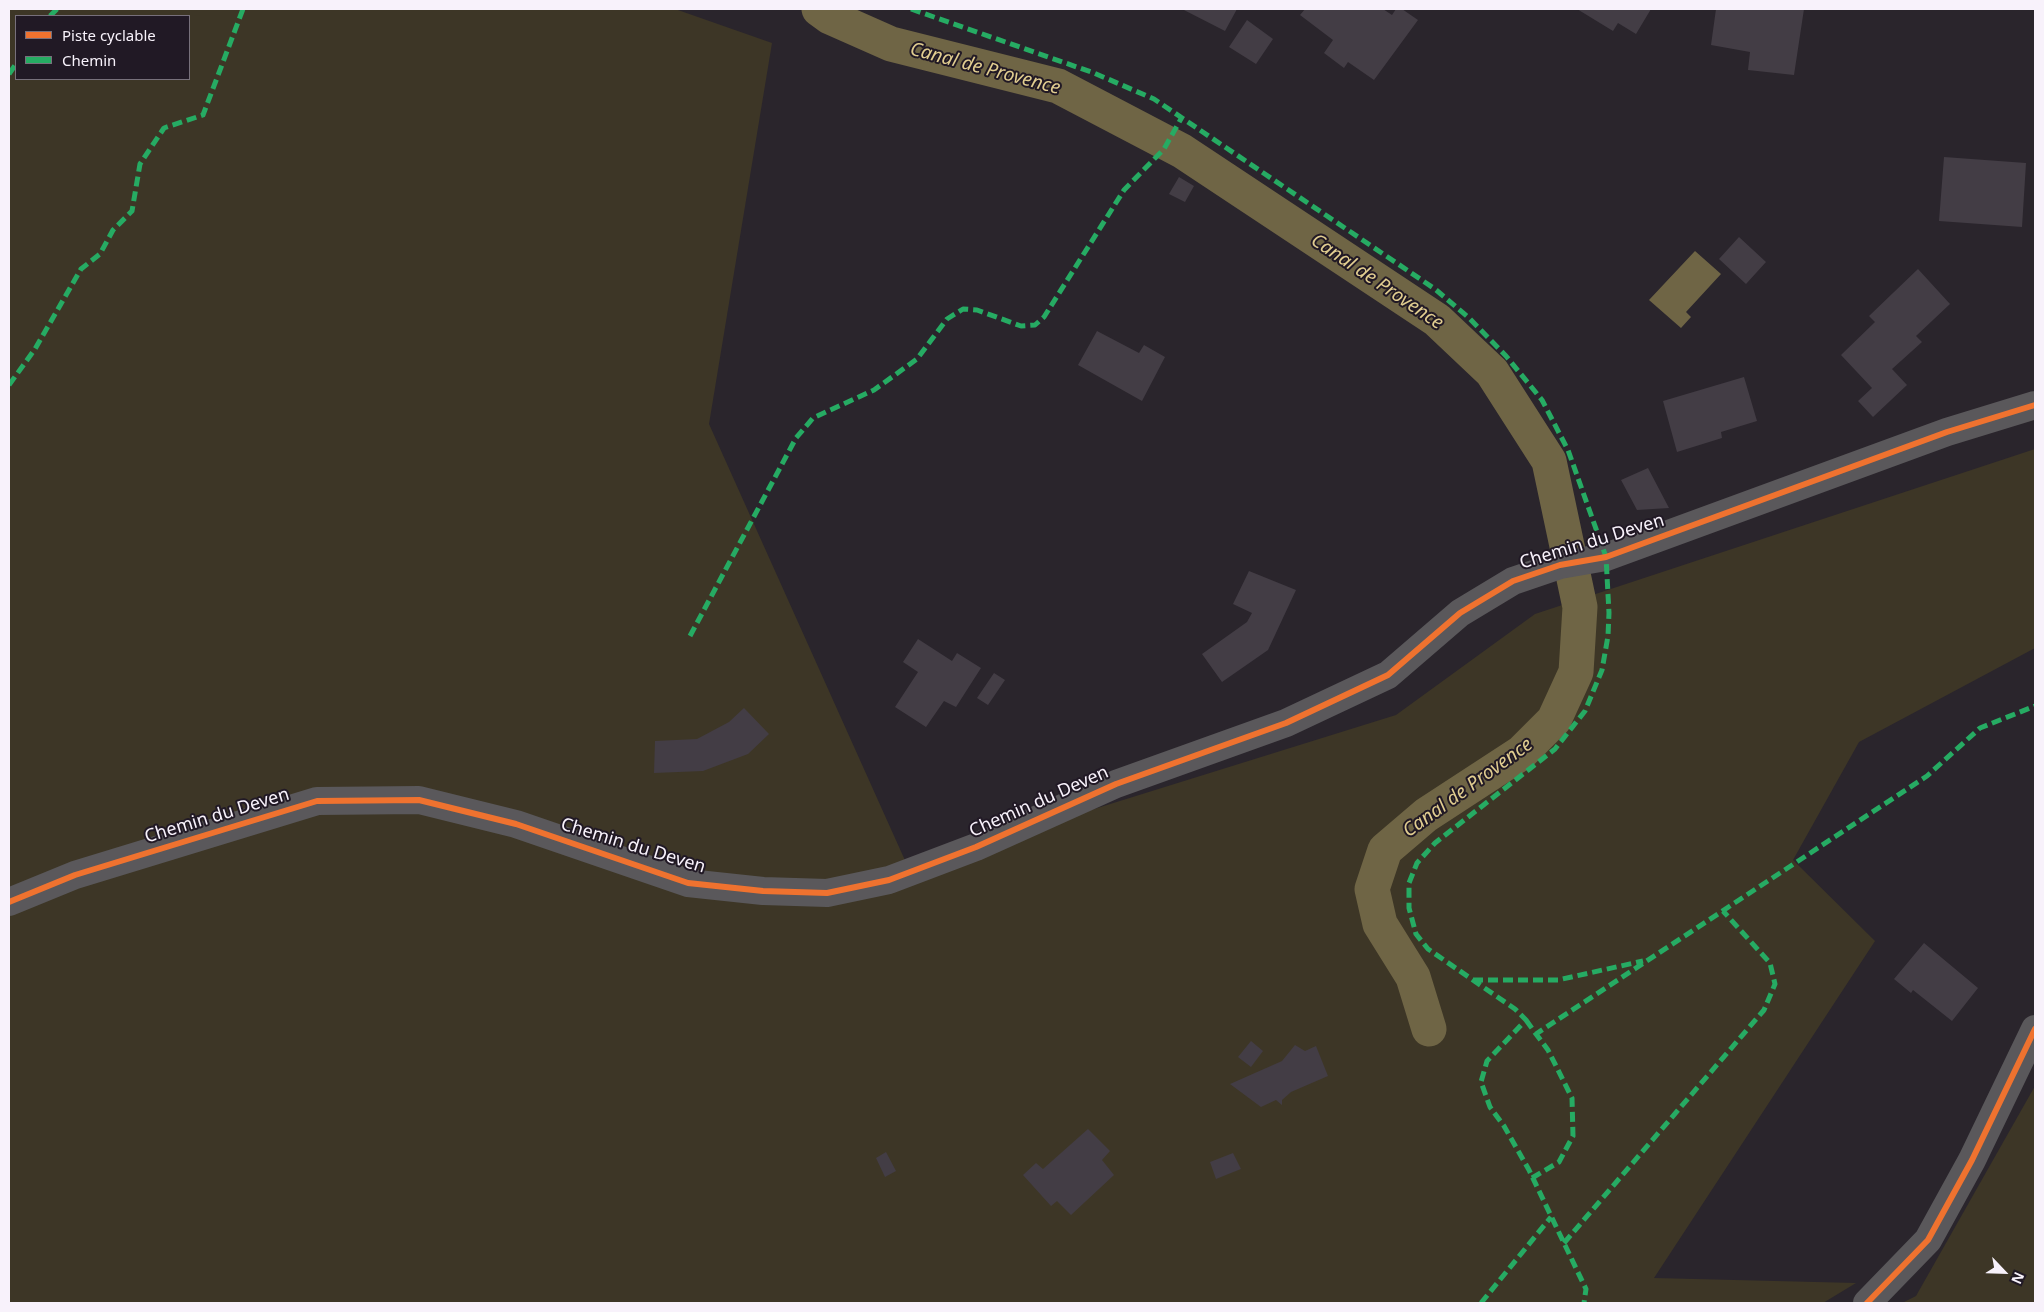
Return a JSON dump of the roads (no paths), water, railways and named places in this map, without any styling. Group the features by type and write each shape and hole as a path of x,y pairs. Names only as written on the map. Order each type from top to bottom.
{"street":[{"name":"Chemin du Deven","path":"9,902 75,875 317,801 419,800 516,824 688,883 763,891 827,893 889,880 976,847 1116,784 1286,722 1388,675 1460,613 1513,581 1560,565 1606,557 1947,432 2035,405"},
{"path":"1867,1303 1928,1240 1972,1160 2035,1029"}],"waterway":[{"name":"Canal de Provence","path":"819,9 830,17 891,44 1058,86 1182,151 1437,320 1492,372 1549,461 1580,607 1576,672 1554,720 1521,753 1426,815 1385,850 1372,889 1380,924 1413,977 1429,1029"}]}
